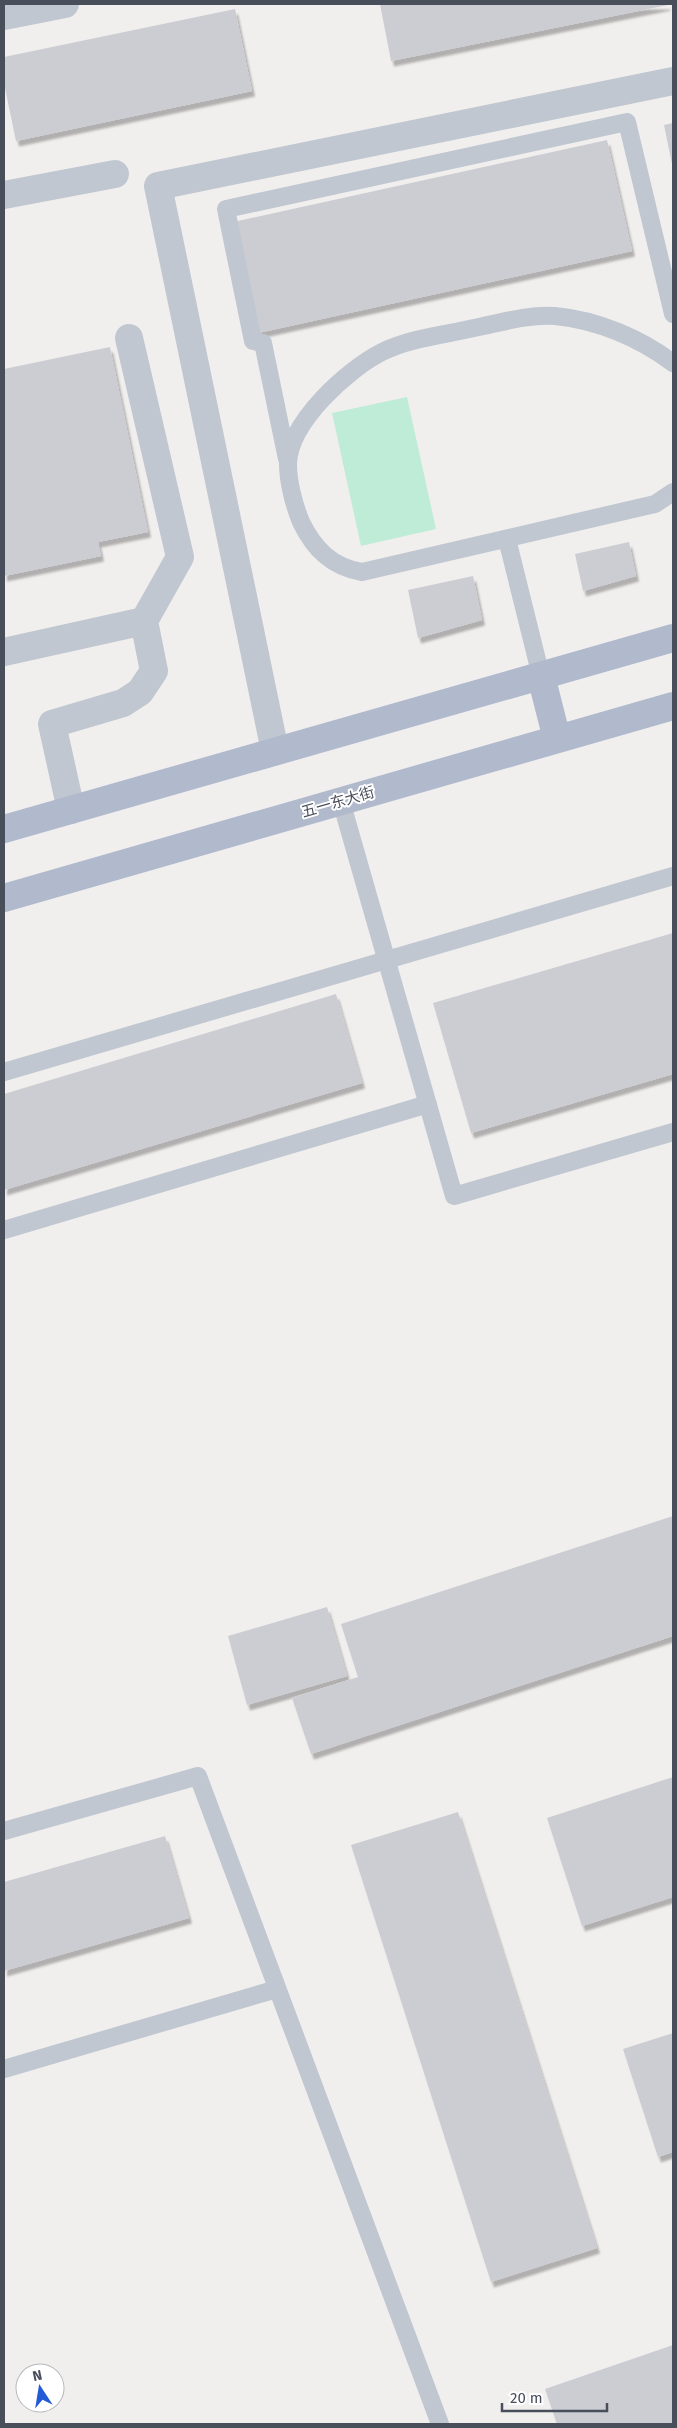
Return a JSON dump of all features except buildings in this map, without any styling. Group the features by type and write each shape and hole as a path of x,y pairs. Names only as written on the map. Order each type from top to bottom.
{"main road":[{"path":"4,827 71,810 673,638"},
{"path":"541,676 558,739"},
{"name":"五一东大街","path":"4,898 673,706"}],"street":[{"path":"4,16 65,4"},
{"path":"275,751 158,186 673,81"},
{"path":"4,195 115,174"},
{"path":"71,810 52,724 123,703 140,692 154,671 144,621 180,557 129,338"},
{"path":"4,652 144,621"}],"lane":[{"path":"673,314 627,122 226,209 253,341 263,343 295,504 308,536 316,549 328,558 352,570 362,572 655,504 673,492"},
{"path":"288,463 297,435 329,392 368,360 384,351 414,341 525,317 554,316 581,320 635,339 673,363"},
{"path":"507,538 541,676"},
{"path":"340,801 454,1196 673,1132"},
{"path":"4,1072 673,876"},
{"path":"4,1230 428,1104"},
{"path":"4,1830 198,1776 440,2424"},
{"path":"4,2069 277,1989"}],"green space":[{"path":"407,397 436,529 361,546 332,413"}]}
